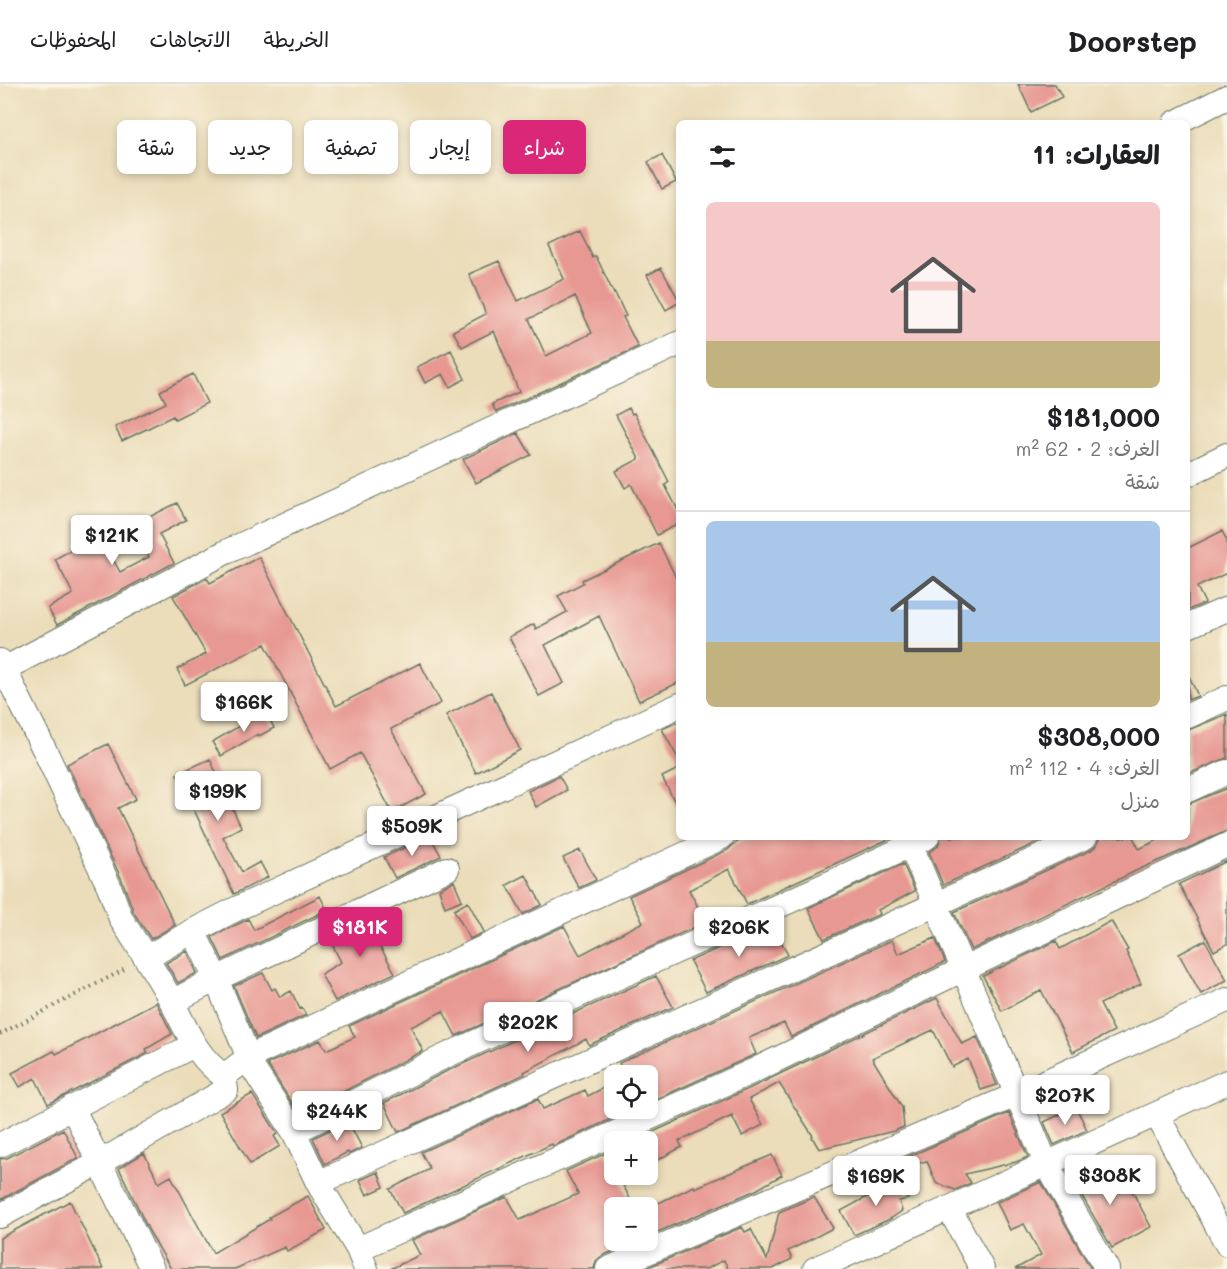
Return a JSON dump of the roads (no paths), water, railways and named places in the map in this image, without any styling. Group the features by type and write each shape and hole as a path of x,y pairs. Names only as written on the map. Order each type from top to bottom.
{"street":[{"path":"1181,120 1227,97"},
{"path":"224,1076 209,1067 194,1045 147,958 121,919 109,886 2,665 226,552 676,345"},
{"path":"1190,473 1227,455"},
{"path":"1190,625 1227,609"},
{"path":"1190,715 1227,698"},
{"path":"147,958 193,931 327,867 676,707"},
{"path":"1190,789 1227,772"},
{"path":"224,1076 249,1057 716,840"},
{"path":"294,1132 439,1059 830,884 915,840 937,905 1046,1164 1107,1269"},
{"path":"318,1183 1078,840"},
{"path":"193,931 260,1081 294,1132 318,1183 362,1259 1227,845"},
{"path":"172,1002 447,869"},
{"path":"608,1269 1016,1095 1227,1000"},
{"path":"0,1145 194,1045"},
{"path":"0,1216 99,1163 226,1090 224,1076"},
{"path":"815,1269 847,1263 949,1208 1227,1082"},
{"path":"72,1107 152,1269"},
{"path":"1157,1115 1219,1210 1227,1244"},
{"path":"949,1208 982,1269"}]}
